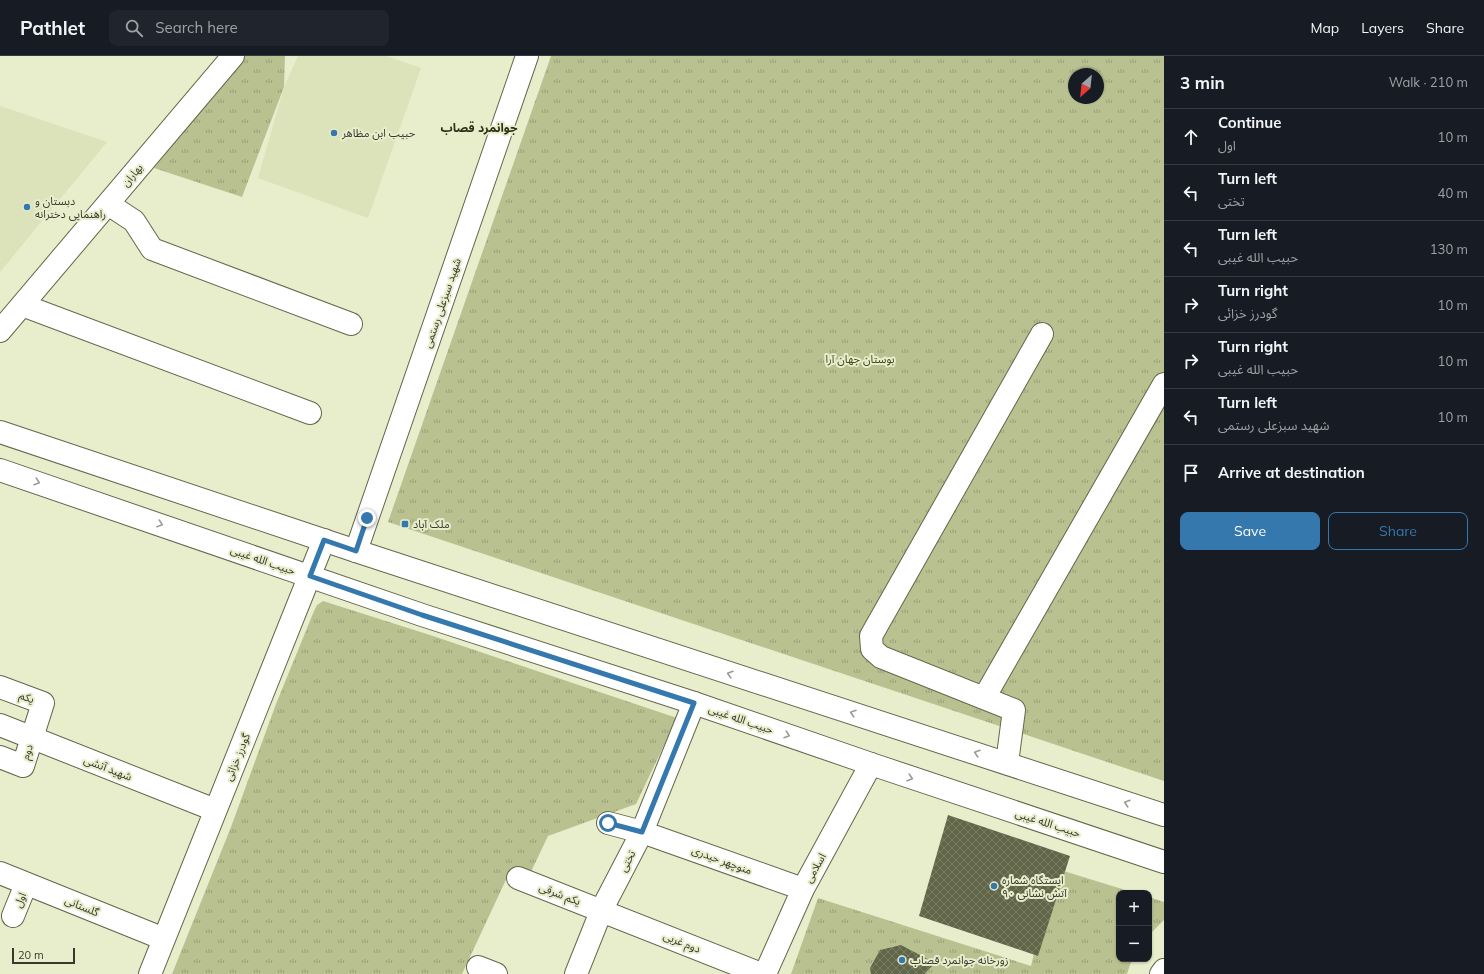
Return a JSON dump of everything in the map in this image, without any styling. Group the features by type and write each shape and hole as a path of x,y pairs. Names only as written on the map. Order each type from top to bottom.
{"street":[{"name":"بهاران","path":"0,331 234,56"},
{"name":"شهید سبزعلی رستمی","path":"356,551 528,56"},
{"path":"108,204 134,221 152,249 351,324"},
{"path":"22,305 310,414"},
{"path":"1007,763 1014,710 881,657 872,649 871,636 1042,334"},
{"path":"984,698 1164,384"},
{"path":"0,432 356,551 1164,815"},
{"name":"حبیب الله غیبی","path":"0,470 422,615 694,703 1164,862"},
{"name":"گودرز خزائی","path":"150,974 324,540"},
{"name":"یکم","path":"0,687 43,703 32,738"},
{"name":"تختی","path":"576,974 602,909 642,832 694,703"},
{"name":"شهید آتشی","path":"0,725 215,810"},
{"name":"دوم","path":"0,757 23,766 32,738"},
{"name":"اسلامی","path":"764,974 803,889 871,764"},
{"path":"608,823 642,832"},
{"name":"منوچهر حیدری","path":"642,832 803,889"},
{"name":"گلستانی","path":"0,873 164,939"},
{"name":"یکم شرقی","path":"518,878 602,909"},
{"name":"اول","path":"13,916 26,884"},
{"name":"دوم غربی","path":"602,909 761,974"},
{"path":"1161,974 1164,970"}],"shaded area":[{"name":"حبیب ابن مظاهر","path":"298,56 386,56 421,68 368,218 258,178 284,87"},
{"name":"دبستان و راهنمایی دخترانه","path":"0,106 107,142 0,272"}],"green space":[{"path":"243,56 285,56 284,87 242,197 154,168"},
{"name":"بوستان جهان آرا","path":"551,56 1164,56 1164,781 388,522"},
{"path":"323,601 433,636 677,718 636,804 548,836 528,878 510,871 462,974 172,974 231,827 276,704 314,611 317,605"},
{"path":"1054,868 1125,890 1116,890 1116,962 1131,962 1127,974 791,974 818,898 1031,966"},
{"path":"1152,898 1164,902 1164,920 1152,932"}],"building":[{"name":"ایستگاه شماره ۹۰ آتش نشانی","path":"948,815 1070,856 1038,956 919,916"},
{"name":"زورخانه جوانمرد قصاب","path":"901,945 935,963 925,973 927,974 871,974 870,968 880,950"}],"place":[{"name":"حبیب ابن مظاهر","path":"334,133"},
{"name":"دبستان و راهنمایی دخترانه","path":"27,207"},
{"name":"ملک آباد","path":"405,524"},
{"name":"ایستگاه شماره ۹۰ آتش نشانی","path":"994,886"},
{"name":"زورخانه جوانمرد قصاب","path":"902,960"}],"district":[{"name":"جوانمرد قصاب","path":"479,128"}],"route":[{"path":"367,518 356,551 324,540 310,576 422,615 694,703 642,832 608,823"}]}
